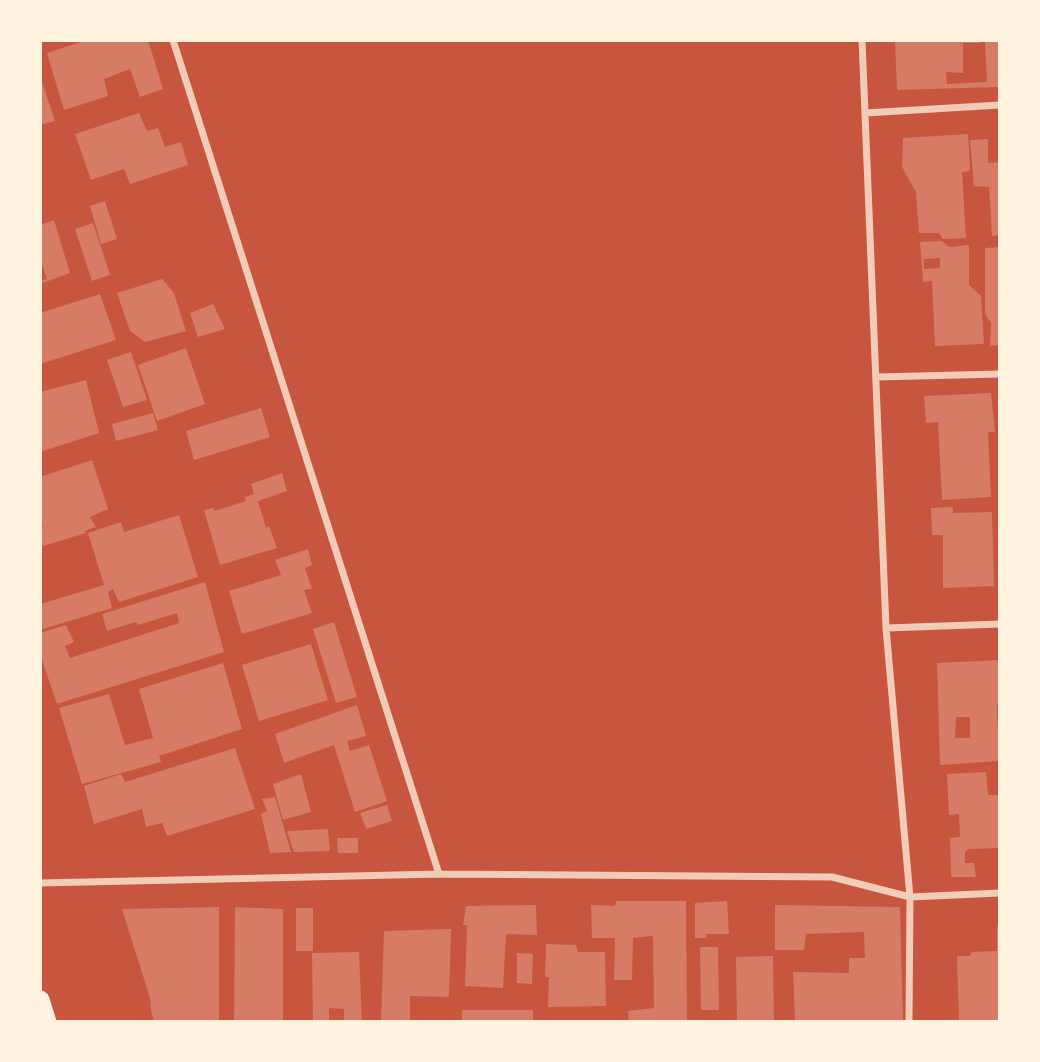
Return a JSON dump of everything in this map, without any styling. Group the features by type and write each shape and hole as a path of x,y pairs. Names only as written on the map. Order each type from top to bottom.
{"highway":[{"path":"40,1000 47,1022"}],"street":[{"path":"173,40 439,874"},
{"path":"862,40 886,628 909,897 909,1022"},
{"path":"865,113 1000,105"},
{"path":"876,377 1000,374"},
{"path":"886,628 1000,624"},
{"path":"40,883 439,874 832,877 909,897 1000,893"}],"building":[{"path":"87,40 148,40 163,89 140,97 130,69 104,79 108,96 64,110 47,53"},
{"path":"895,40 980,40 981,43 963,43 963,73 946,72 947,84 987,82 985,40 1000,40 1000,87 897,90"},
{"path":"40,76 55,121 40,125"},
{"path":"139,113 147,131 158,128 165,147 181,142 188,165 130,184 124,169 91,180 75,134"},
{"path":"968,134 970,171 962,172 966,238 943,239 939,233 919,233 916,192 902,167 903,138"},
{"path":"988,139 988,163 1000,162 1000,235 992,236 989,187 974,186 970,140"},
{"path":"105,201 117,239 101,244 90,206"},
{"path":"54,220 70,273 40,284 40,281 47,279 42,264 40,265 40,225"},
{"path":"93,223 110,275 92,281 75,229"},
{"path":"942,241 949,247 969,245 969,285 981,296 984,344 935,346 932,281 923,282 920,242","holes":["940,258 940,268 924,269 924,259"]},
{"path":"1000,247 1000,345 990,346 991,323 985,314 985,248"},
{"path":"162,279 174,293 186,331 145,342 130,331 117,293"},
{"path":"100,294 116,340 40,364 40,313"},
{"path":"213,304 225,329 198,337 190,313"},
{"path":"186,348 205,404 157,421 138,365"},
{"path":"131,352 147,400 123,407 107,360"},
{"path":"86,380 99,433 40,452 40,392"},
{"path":"991,393 995,432 988,432 991,497 942,500 938,422 926,423 924,396"},
{"path":"261,408 270,437 194,460 186,431"},
{"path":"153,413 158,430 116,441 112,424"},
{"path":"92,460 108,509 90,517 96,527 85,531 86,533 40,547 40,529 43,528 40,520 40,477"},
{"path":"282,473 287,491 258,501 266,528 269,526 277,548 220,565 204,510 213,508 215,511 246,501 245,497 254,494 251,484"},
{"path":"953,507 953,513 992,512 994,586 943,588 943,535 932,535 931,508"},
{"path":"179,515 198,577 119,602 113,589 108,592 112,608 40,630 40,604 104,585 88,533 121,522 124,532"},
{"path":"308,549 312,565 305,568 312,589 304,590 312,613 242,634 229,591 281,575 275,560"},
{"path":"205,582 224,652 57,704 40,654 40,633 66,625 74,642 65,646 70,658 179,623 177,613 107,631 102,614"},
{"path":"334,622 357,697 336,703 313,629"},
{"path":"311,644 328,700 259,721 242,665"},
{"path":"1000,660 1000,703 997,704 999,761 940,765 937,663","holes":["956,717 970,717 970,738 955,738"]},
{"path":"223,663 242,729 159,756 161,762 82,784 59,708 109,694 125,745 153,738 139,689"},
{"path":"357,705 366,736 347,741 350,751 369,745 387,801 355,812 334,745 284,763 275,734"},
{"path":"235,748 255,809 167,836 162,823 146,827 142,809 94,824 84,786 121,774 125,782"},
{"path":"986,772 988,795 1000,795 1000,848 969,849 965,852 965,863 974,863 976,877 951,877 950,838 960,837 959,814 949,815 947,774"},
{"path":"301,774 311,812 283,820 273,784"},
{"path":"275,797 291,852 270,853 261,814 267,811 262,799"},
{"path":"387,805 392,821 366,829 360,813"},
{"path":"328,829 330,851 294,852 287,831"},
{"path":"337,838 358,838 358,853 338,853"},
{"path":"616,901 686,901 687,1022 629,1022 628,1011 654,1008 653,936 633,938 632,980 614,980 615,938 592,938 591,905 615,906"},
{"path":"727,901 729,934 706,934 706,938 695,938 695,903"},
{"path":"536,905 537,935 506,934 503,988 465,986 467,925 463,925 466,906"},
{"path":"775,905 900,907 903,1022 795,1022 793,972 849,973 849,958 865,958 864,932 806,934 804,950 775,950"},
{"path":"219,907 219,1022 154,1022 150,998 122,909"},
{"path":"235,907 283,909 283,1022 234,1022"},
{"path":"296,908 313,908 313,951 296,951"},
{"path":"997,926 1000,926 1000,1022 959,1022 957,956 970,956 972,952 997,951"},
{"path":"451,929 449,997 410,996 410,1022 381,1022 384,931"},
{"path":"546,944 576,945 578,952 605,952 606,1006 548,1007"},
{"path":"700,947 718,947 719,1010 701,1010"},
{"path":"359,952 362,1022 344,1022 344,1009 329,1008 329,1022 313,1022 312,953"},
{"path":"517,953 533,954 532,984 517,983"},
{"path":"773,956 774,1022 737,1022 736,957"},
{"path":"462,1010 533,1010 533,1022 462,1022"}]}
